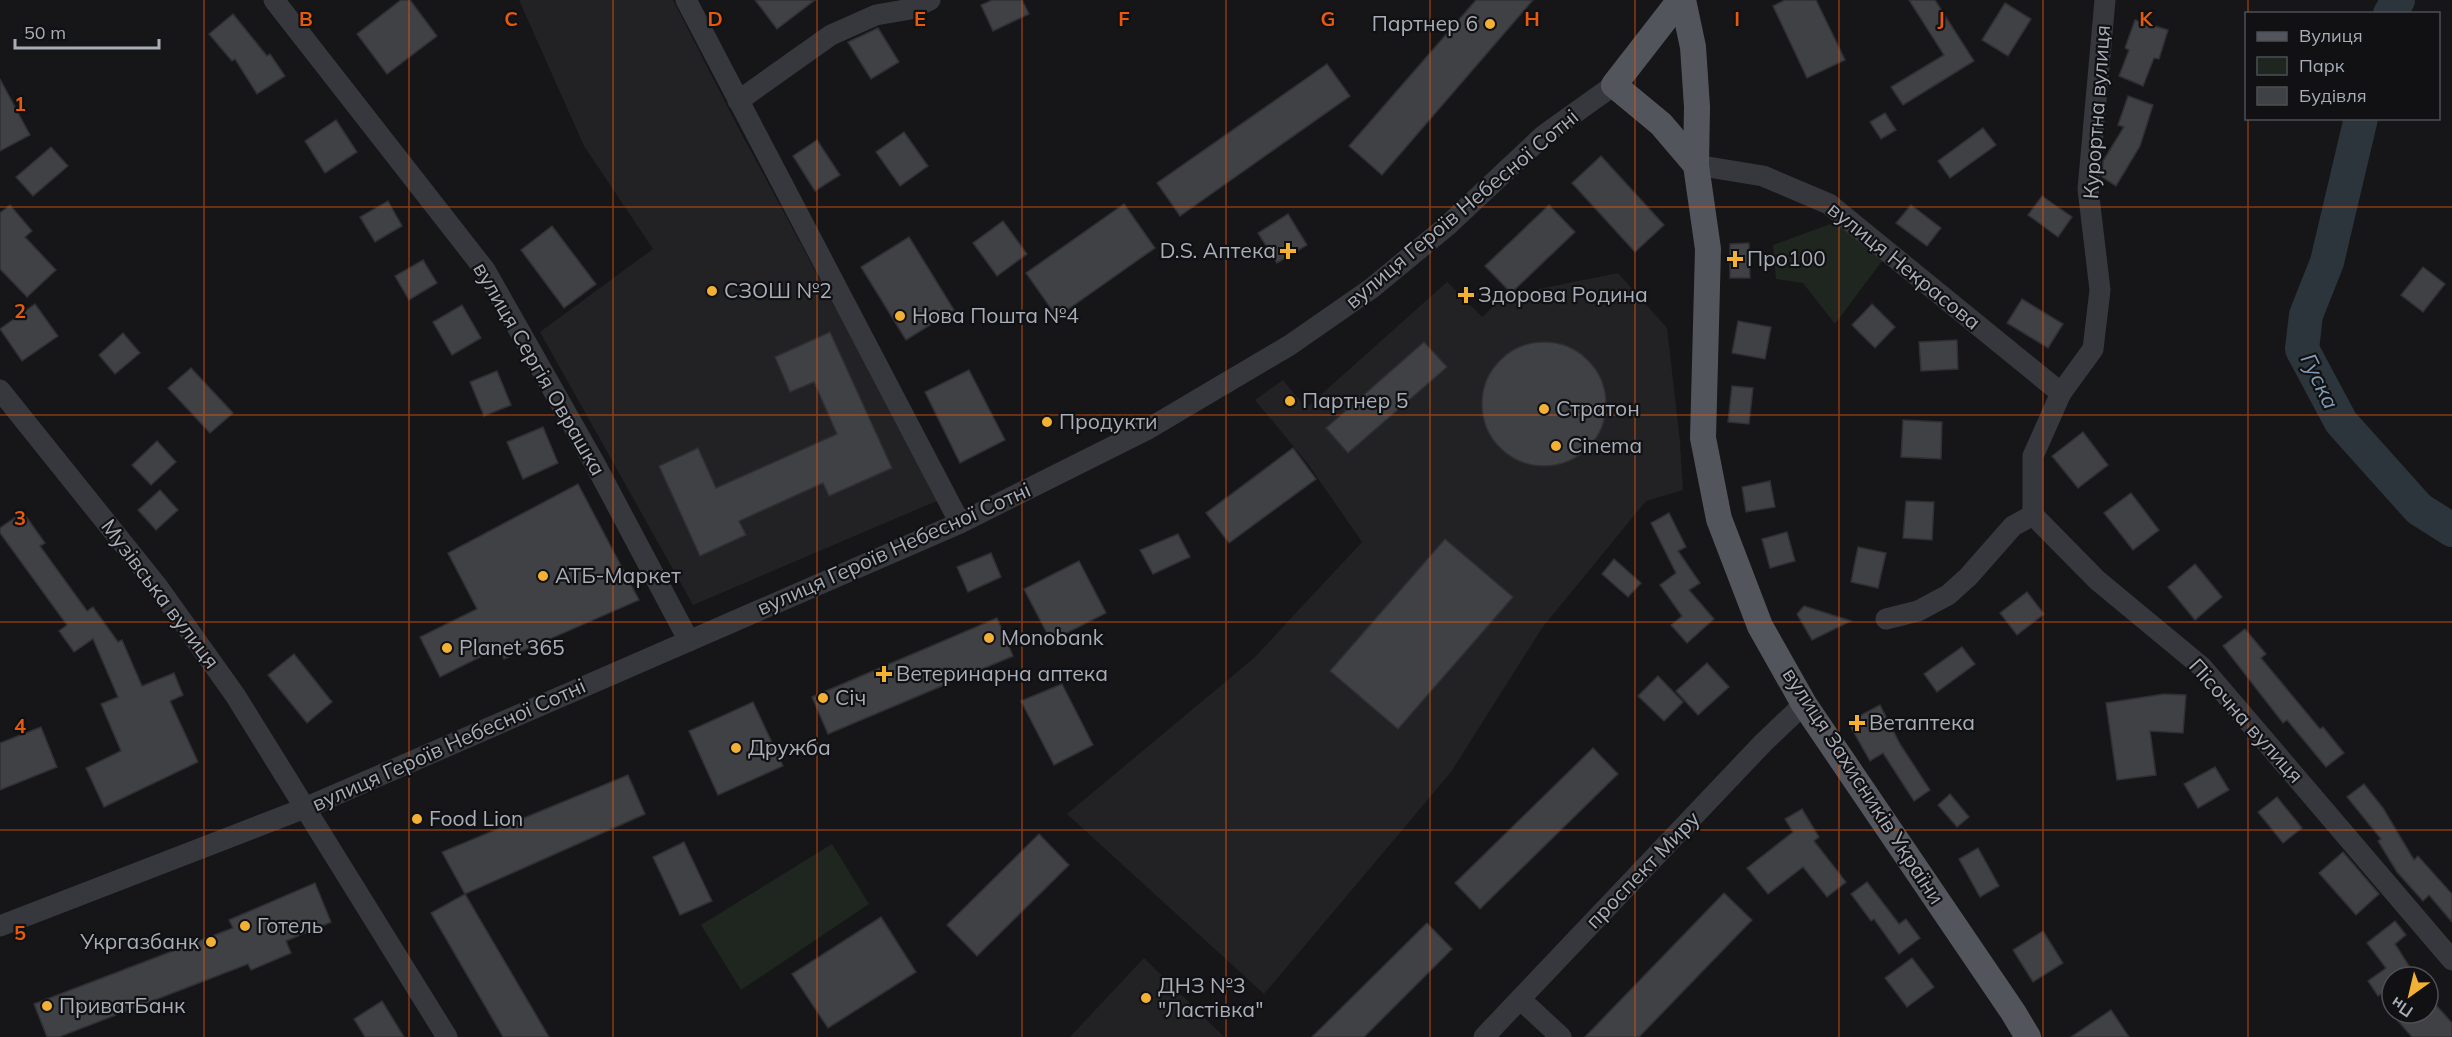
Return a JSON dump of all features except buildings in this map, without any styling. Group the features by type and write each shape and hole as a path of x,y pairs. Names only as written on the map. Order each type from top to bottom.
{"main road":[{"name":"вулиця Героїв Небесної Сотні","path":"1614,85 1682,0"},
{"name":"вулиця Захисників України","path":"1682,0 1693,47 1697,107 1696,165 1708,249 1702,438 1719,519 1760,626 1804,704 2028,1037"},
{"path":"1614,85 1661,124 1696,165"}],"street":[{"name":"вулиця Сергія Оврашка","path":"274,0 485,270 595,464 689,641"},
{"path":"686,0 960,523"},
{"path":"738,100 831,35 876,15 911,9 930,0"},
{"name":"Курортна вулиця","path":"2061,393 2093,349 2100,290 2088,189 2106,0"},
{"name":"вулиця Героїв Небесної Сотні","path":"0,926 304,808 960,523 1148,429 1290,345 1372,288 1447,226 1544,135 1614,85"},
{"name":"вулиця Некрасова","path":"1696,165 1763,176 1829,204 2061,393"},
{"name":"Музівська вулиця","path":"0,390 158,586 235,695 447,1037"},
{"path":"1886,619 1918,611 1948,595 1968,577 2013,526 2033,515 2033,456 2061,393"},
{"name":"Пісочна вулиця","path":"2033,515 2097,579 2202,667 2452,960"},
{"name":"проспект Миру","path":"1484,1037 1763,743 1804,704"},
{"path":"1520,999 1561,1037"}],"shaded area":[{"name":"СЗОШ №2","path":"519,0 673,0 740,131 939,500 693,605 540,332 653,249 584,146"},
{"path":"1618,273 1667,328 1680,441 1683,490 1646,501 1542,628 1451,772 1264,994 1067,814 1254,658 1362,542 1308,464 1255,400 1283,380 1306,408 1447,282 1482,317 1504,296"},
{"name":"ДНЗ №3 \"Ластівка\"","path":"1144,958 1224,1037 1070,1037"}],"green space":[{"path":"1841,220 1885,257 1835,324 1803,283 1776,279 1773,245"},
{"path":"832,844 869,904 741,990 701,925"}],"waterway":[{"name":"Гуска","path":"2391,12 2398,0"},
{"name":"Гуска","path":"2361,120 2327,262 2306,315 2302,349 2341,422 2419,509 2452,530"}],"place":[{"name":"Партнер 6","path":"1490,24"},
{"name":"D.S. Аптека","path":"1288,251"},
{"name":"Про100","path":"1735,259"},
{"name":"СЗОШ №2","path":"712,291"},
{"name":"Здорова Родина","path":"1466,295"},
{"name":"Нова Пошта №4","path":"900,316"},
{"name":"Партнер 5","path":"1290,401"},
{"name":"Стратон","path":"1544,409"},
{"name":"Продукти","path":"1047,422"},
{"name":"Cinema","path":"1556,446"},
{"name":"АТБ-Маркет","path":"543,576"},
{"name":"Monobank","path":"989,638"},
{"name":"Planet 365","path":"447,648"},
{"name":"Ветеринарна аптека","path":"884,674"},
{"name":"Січ","path":"823,698"},
{"name":"Ветаптека","path":"1857,723"},
{"name":"Дружба","path":"736,748"},
{"name":"Food Lion","path":"417,819"},
{"name":"Готель","path":"245,926"},
{"name":"Укргазбанк","path":"211,942"},
{"name":"ДНЗ №3 \"Ластівка\"","path":"1146,998"},
{"name":"ПриватБанк","path":"47,1006"}]}
